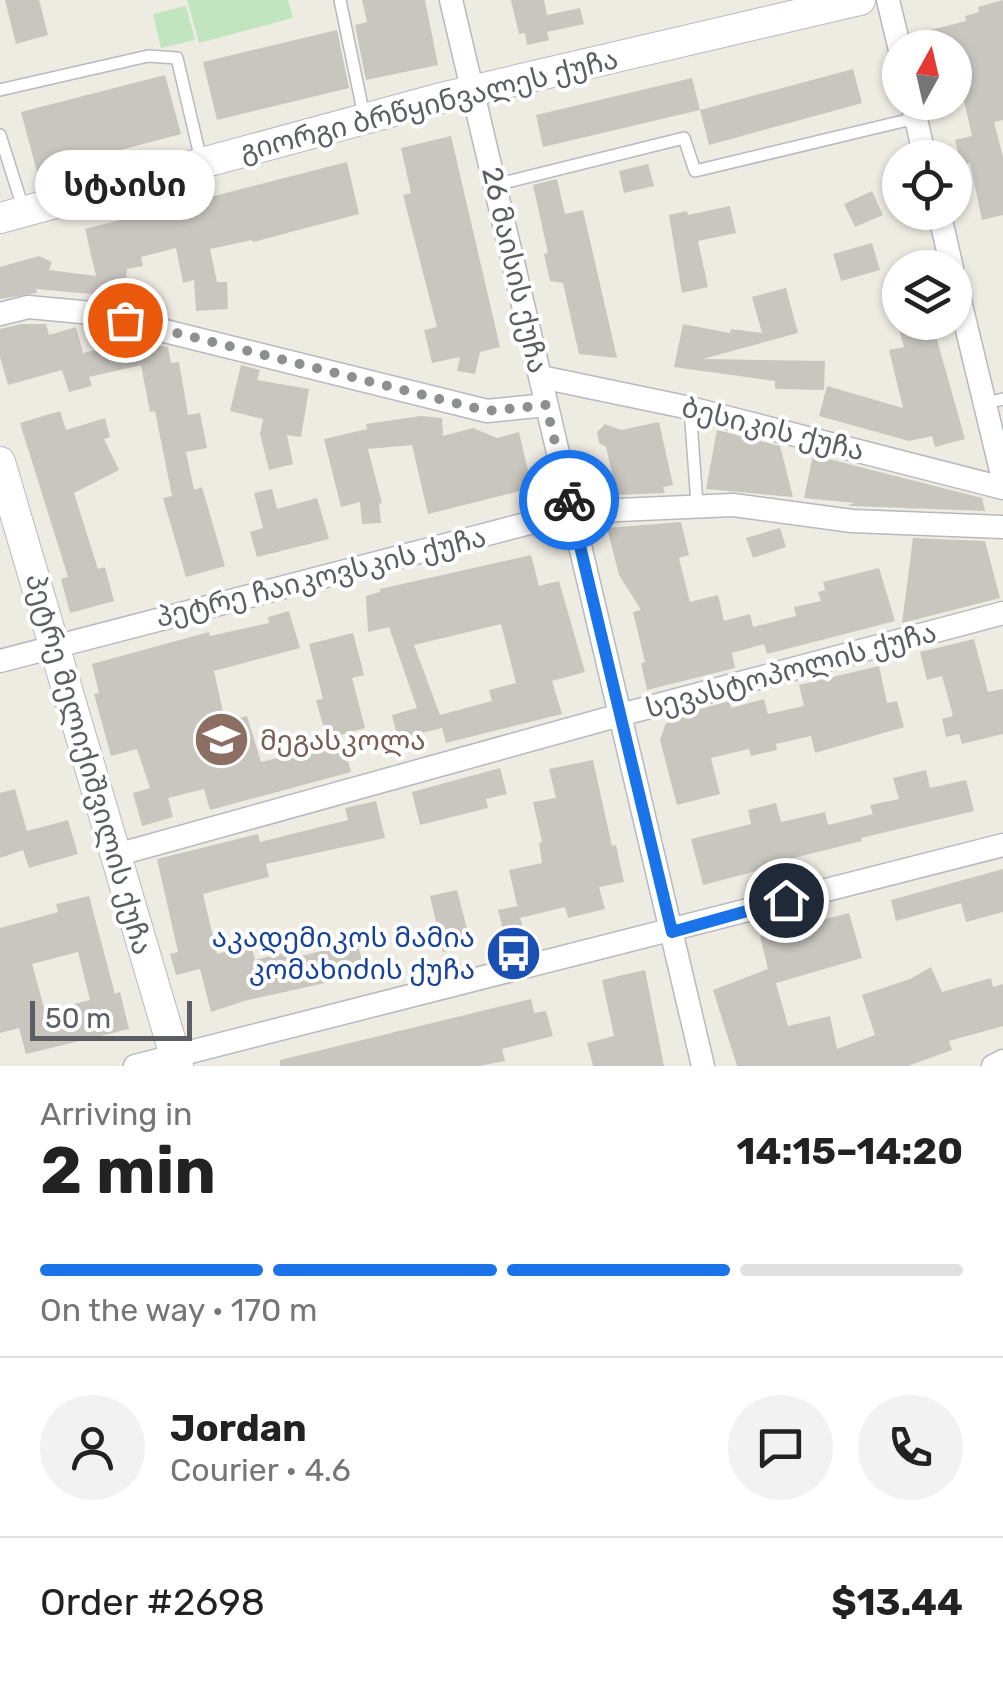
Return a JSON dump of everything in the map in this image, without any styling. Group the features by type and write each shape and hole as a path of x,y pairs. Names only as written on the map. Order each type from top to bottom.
{"street":[{"name":"26 მაისის ქუჩა","path":"451,0 704,1066"},
{"name":"გიორგი ბრწყინვალეს ქუჩა","path":"12,215 473,91 860,0"},
{"path":"888,0 895,30"},
{"path":"0,314 28,307 92,312 487,411 546,405"},
{"path":"972,333 994,401 1003,479"},
{"name":"ბესიკის ქუჩა","path":"541,378 690,408 1003,488"},
{"name":"პეტრე მელიქიშვილის ქუჩა","path":"0,462 177,1061"},
{"name":"პეტრე ჩაიკოვსკის ქუჩა","path":"0,661 572,512 733,505 852,521 1003,526"},
{"name":"სევასტოპოლის ქუჩა","path":"116,855 1003,614"},
{"path":"135,1066 177,1061 1003,845"},
{"path":"992,1066 1003,1062"}],"lane":[{"path":"340,0 365,120"},
{"path":"0,90 148,56 177,58 202,163"},
{"path":"495,185 684,138 695,171 882,119"},
{"path":"0,135 12,215"},
{"path":"690,408 696,504"}],"green space":[{"path":"187,0 288,0 293,18 199,43"},
{"path":"186,6 195,40 161,48 153,14"}],"building":[{"path":"5,0 39,0 48,35 16,44"},
{"path":"362,0 425,0 438,65 366,80 355,25 367,22"},
{"path":"511,0 544,0 547,15 580,8 584,24 547,32 549,40 527,45 525,33 519,34"},
{"path":"1003,0 1003,120 994,122 1003,157 1003,215 982,220 972,172 972,140 955,140 972,136 968,120 972,120 972,30 931,30 966,21 965,16 979,12 978,7"},
{"path":"337,30 349,88 217,120 203,62"},
{"path":"853,69 862,103 709,145 700,110"},
{"path":"165,75 181,134 37,172 21,112"},
{"path":"692,78 700,110 543,147 536,115"},
{"path":"451,136 500,347 480,352 475,374 457,371 460,357 432,363 424,330 437,327 403,195 411,193 401,148"},
{"path":"347,162 359,214 253,242 210,249 217,282 227,282 228,309 196,311 194,280 183,283 176,248 141,257 143,266 127,269 125,297 36,289 37,293 0,299 0,267 39,256 52,262 49,270 96,276 85,229"},
{"path":"648,164 654,186 624,193 619,171"},
{"path":"557,179 565,214 583,210 617,358 579,354 563,283 550,281 533,185"},
{"path":"872,191 882,215 855,227 844,204"},
{"path":"730,206 736,233 698,241 708,287 682,293 669,215"},
{"path":"872,243 880,270 841,281 833,254"},
{"path":"786,288 798,333 703,359 825,361 824,390 775,389 775,381 674,367 683,324 730,333 731,329 762,333 752,297"},
{"path":"46,324 49,335 76,327 83,353 131,342 168,347 171,363 179,362 188,415 200,413 207,448 186,452 194,490 202,487 225,566 186,577 163,498 172,496 155,411 150,412 141,365 89,377 92,386 69,392 62,370 8,385 0,357 0,329"},
{"path":"902,340 937,340 965,439 935,447 932,436 909,441 819,416 827,386 903,408 889,350 904,347"},
{"path":"241,365 260,370 257,380 309,389 301,437 287,435 293,464 269,470 260,434 263,419 230,411"},
{"path":"60,411 66,430 105,418 110,437 104,439 119,470 74,493 98,569 105,567 114,601 70,613 61,579 68,577 20,423"},
{"path":"421,416 442,418 443,436 473,428 497,438 519,432 532,488 428,514 412,445 368,449 382,503 381,523 362,524 360,502 341,507 324,439 367,429 366,424"},
{"path":"659,422 673,485 663,487 665,493 617,495 606,447 599,443 597,432 605,424 621,430"},
{"path":"717,430 780,446 793,497 706,489"},
{"path":"813,455 982,498 985,511 853,506 848,505 855,503 804,498"},
{"path":"272,489 277,509 317,498 329,539 257,557 250,532 263,528 254,493"},
{"path":"681,522 689,555 679,558 690,602 718,595 724,621 750,614 753,627 796,616 794,607 821,601 818,592 825,590 823,582 879,568 895,621 767,654 764,644 732,653 735,668 647,690 633,612 641,610 619,575 607,528"},
{"path":"780,528 786,547 753,558 746,538"},
{"path":"913,538 985,541 1000,598 902,623"},
{"path":"531,555 539,586 559,581 585,672 552,681 562,714 446,743 442,728 398,739 392,715 417,708 389,627 368,632 366,596 380,589","holes":["501,624 516,683 489,690 492,701 440,715 414,645"]},
{"path":"289,611 300,648 214,671 225,721 247,716 261,762 343,742 351,772 210,810 204,789 168,798 173,817 142,826 133,793 150,788 137,749 111,756 94,694 99,693 92,664 209,632 210,636 269,623 268,617"},
{"path":"353,633 364,675 352,678 365,728 327,739 316,700 323,699 309,644"},
{"path":"974,639 988,692 1003,689 1003,734 962,744 959,734 946,737 942,719 953,716 942,676 927,680 920,652"},
{"path":"879,666 887,703 897,701 904,727 815,753 811,736 776,744 777,750 751,756 749,749 711,758 720,794 677,805 660,740 665,725 674,716 730,701 731,708 764,699 768,714 804,706 799,685"},
{"path":"593,760 624,882 599,887 605,909 568,918 565,907 520,918 509,870 542,863 542,842 533,802 556,798 549,769"},
{"path":"500,768 507,794 486,799 488,808 420,825 412,792"},
{"path":"926,770 930,788 966,780 974,811 861,838 862,841 703,885 691,839 751,824 748,810 776,803 781,822 825,812 828,825 873,814 870,805 899,799 893,778"},
{"path":"15,789 27,831 68,820 78,854 29,868 23,850 0,858 0,793"},
{"path":"376,801 385,838 266,864 269,877 203,894 217,954 251,945 255,960 291,951 293,958 357,942 366,974 211,1012 200,969 176,975 170,954 178,952 157,859 258,834 260,842 348,820 345,808"},
{"path":"1003,869 1003,912 966,922 961,903 896,921 891,900"},
{"path":"457,890 471,945 443,952 430,896"},
{"path":"89,896 115,994 120,992 129,1029 26,1054 19,1028 0,1033 0,928 58,912 56,904","holes":["78,952 90,1000 45,1011 32,964"]},
{"path":"517,906 525,936 506,941 498,910"},
{"path":"849,913 862,958 776,983 788,1026 830,1016 837,1049 875,1035 862,995 910,979 931,967 942,992 991,978 993,987 1003,984 1003,1026 949,1041 952,1050 908,1066 737,1066 713,990 768,969 760,936"},
{"path":"645,970 664,1066 593,1066 587,1043 614,1036 602,980"},
{"path":"531,999 534,1013 546,1011 553,1036 502,1049 505,1061 479,1066 280,1066 280,1060"}],"way so far":[{"path":"125,320 487,411 546,405 569,500"}],"place":[{"name":"სტაისი","path":"125,320"},
{"name":"მეგასკოლა","path":"221,740"},
{"name":"აკადემიკოს მამია კომახიძის ქუჩა","path":"514,953"}],"route":[{"path":"569,500 672,932 786,900"}]}
